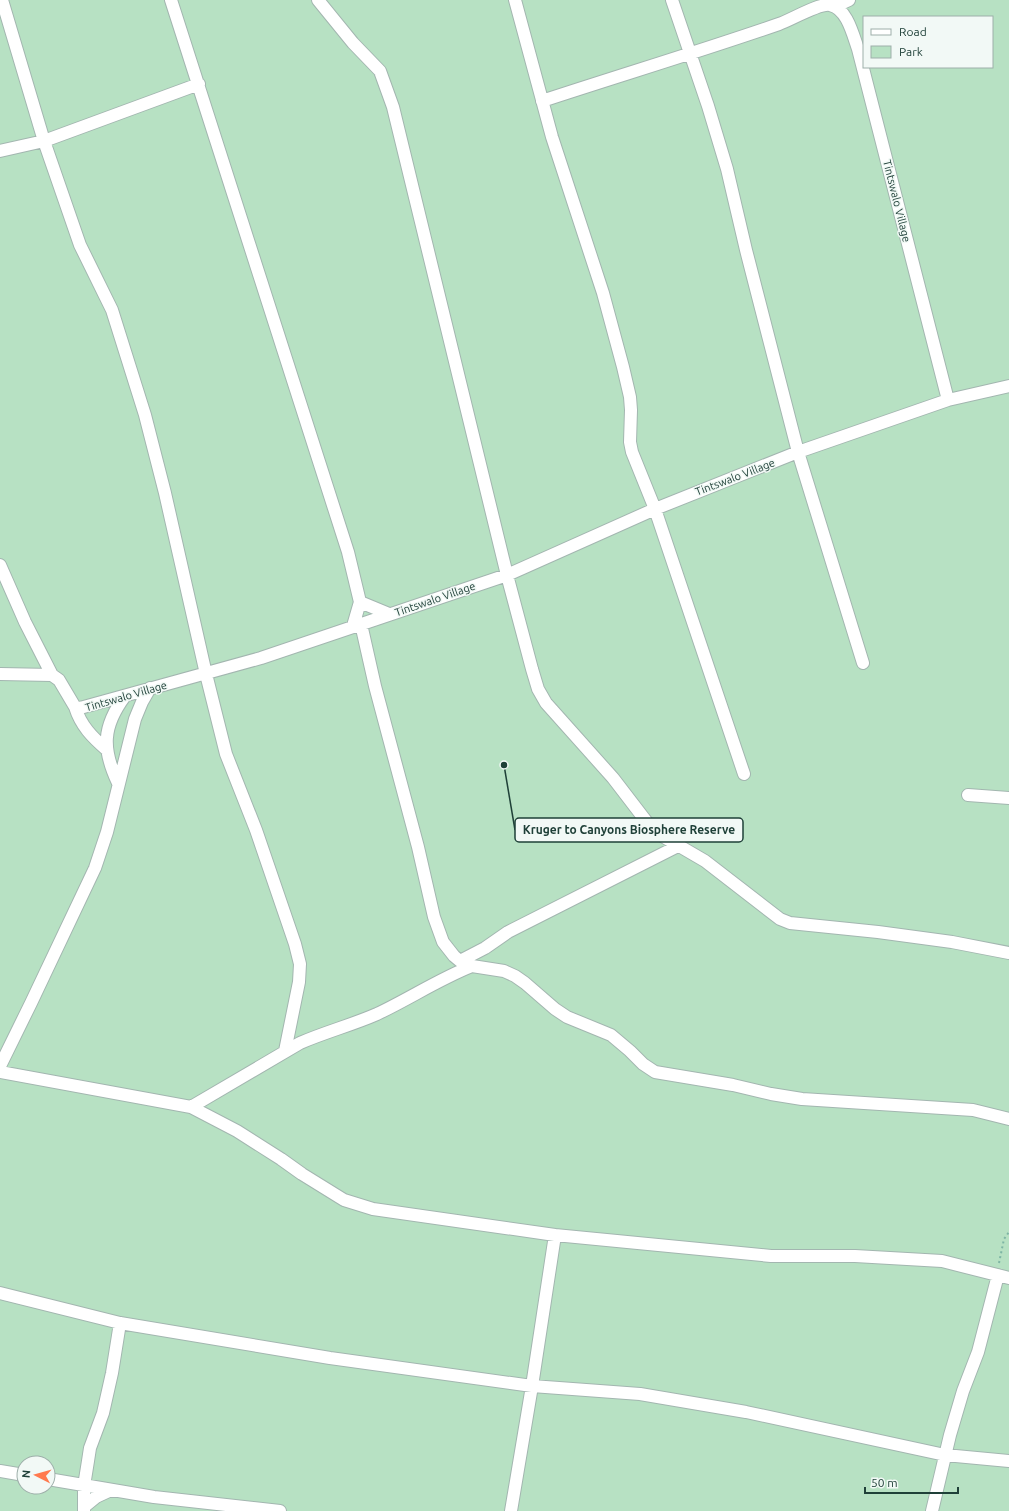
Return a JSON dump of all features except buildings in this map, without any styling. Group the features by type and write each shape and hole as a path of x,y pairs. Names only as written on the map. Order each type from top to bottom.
{"street":[{"path":"2,0 44,141 80,245 112,310 145,415 165,493 206,674 226,754 256,830 293,937 299,959 299,982 285,1051"},
{"path":"171,0 199,84 302,413 348,552 360,602 357,625 418,847 437,929 446,946 460,961 472,966 504,971 515,976 567,1017 611,1035 654,1072 794,1098 973,1110 1009,1119"},
{"path":"318,0 353,43 378,69 386,85 393,107 507,575 538,689 546,703 613,778 657,833 705,861 780,919 790,923 937,940 1009,953"},
{"path":"515,0 552,137 603,293 630,397 630,448 655,508 744,774"},
{"path":"672,0 727,169 746,250 798,452 863,663"},
{"path":"542,101 781,24 824,4 836,6 849,0"},
{"name":"Tintswalo Village","path":"0,565 25,622 52,675 59,680 75,707 86,707 261,658 507,575 655,508 798,452 948,400 858,49 846,18 836,6"},
{"path":"0,151 44,141 199,84"},
{"path":"948,400 1009,386"},
{"path":"360,602 389,614"},
{"path":"0,674 52,675"},
{"path":"0,1066 94,868 107,832 135,719 150,688"},
{"path":"118,783 111,768 107,750 107,734 114,710 125,696"},
{"path":"75,707 79,719 86,729 107,750"},
{"path":"968,795 1009,798"},
{"path":"460,961 485,948 508,932 678,846"},
{"path":"191,1107 285,1051 318,1035 375,1014 450,975 472,966"},
{"path":"0,1072 191,1107 237,1131 344,1200 373,1209 555,1235 771,1256 855,1256 942,1260 1004,1276 963,1391 945,1455 932,1511"},
{"path":"511,1511 555,1235"},
{"path":"0,1293 120,1323 330,1358 532,1386 640,1394 746,1412 945,1455 1009,1461"},
{"path":"84,1509 84,1486 90,1448 103,1413 112,1373 120,1323"},
{"path":"0,1471 16,1474"},
{"path":"56,1481 154,1497 280,1511"},
{"path":"84,1509 96,1497 111,1490"}],"path":[{"path":"1004,1276 1002,1247 1004,1239 1009,1232"}],"green space":[{"path":"0,0 1009,0 1009,1511 0,1511"}],"place":[{"name":"Kruger to Canyons Biosphere Reserve","path":"504,765"}]}
